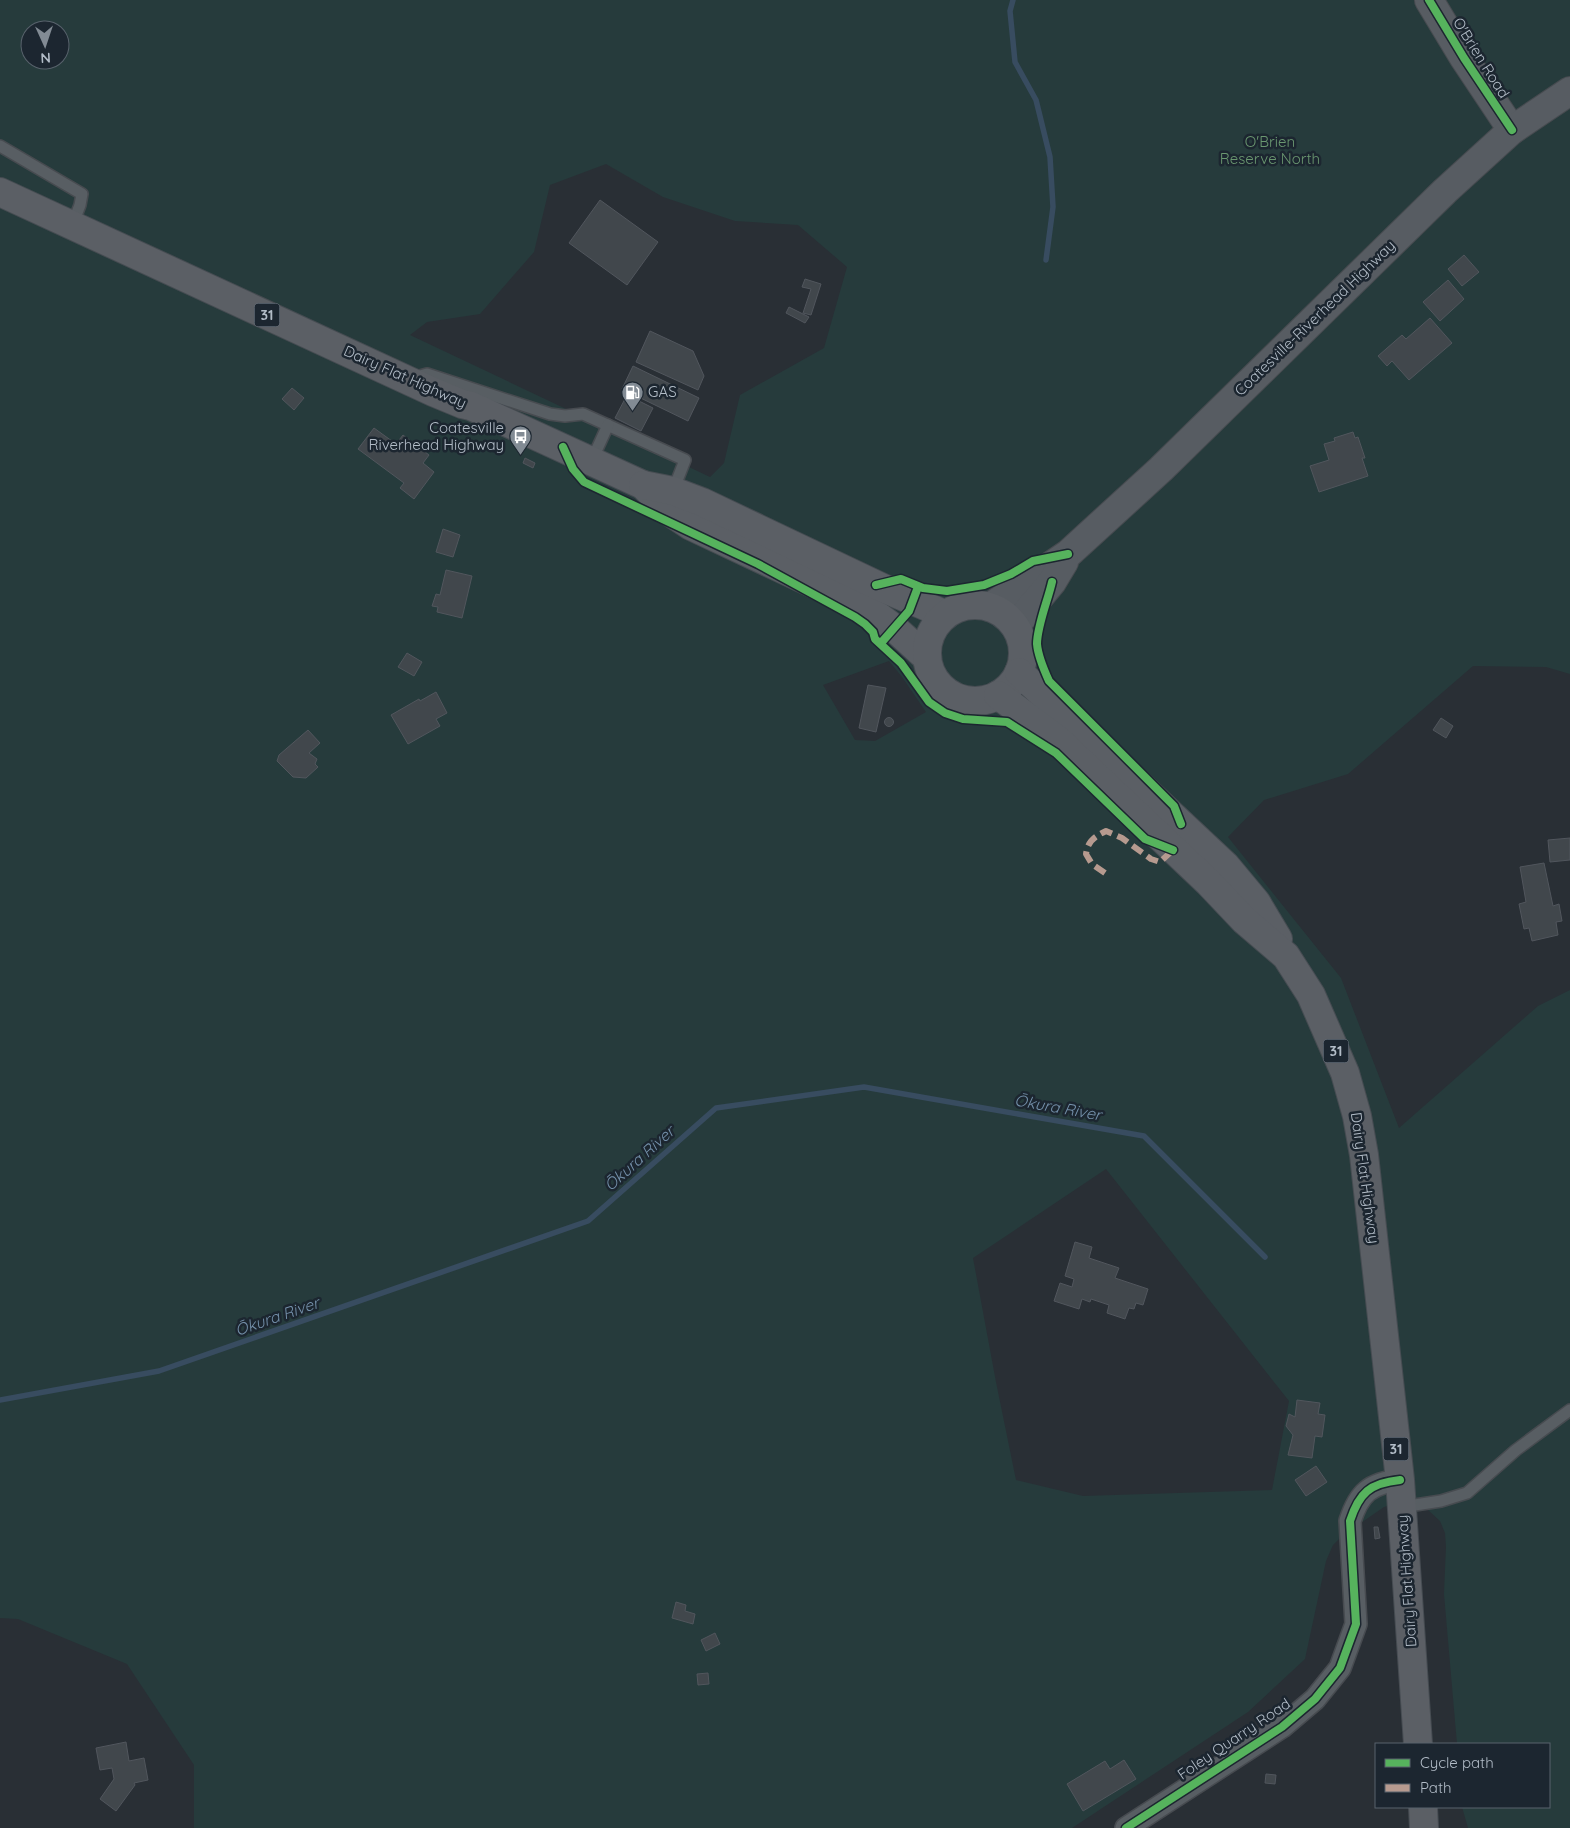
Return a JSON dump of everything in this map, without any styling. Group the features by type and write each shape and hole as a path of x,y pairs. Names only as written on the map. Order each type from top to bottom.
{"main road":[{"name":"O'Brien Road","path":"1429,0 1474,74 1512,130"},
{"name":"Coatesville-Riverhead Highway","path":"990,607 1068,554 1161,469 1445,191 1512,130 1570,91"},
{"name":"Dairy Flat Highway","path":"0,192 406,379 592,460 643,485 670,512 691,526 878,616 926,657"},
{"path":"643,485 673,491 702,502 850,573 944,614"},
{"name":"Coatesville-Riverhead Highway","path":"1015,626 1052,582 1068,554"},
{"path":"974,604 990,607 1004,614 1015,626 1022,640 1023,656 1019,672 1010,686 998,695 982,700 966,700 951,695 939,686 930,672 926,657 927,641 934,626 944,614 958,607 974,604"},
{"path":"1019,672 1226,866 1256,902 1271,925 1286,956"},
{"name":"Dairy Flat Highway","path":"998,695 1058,740 1208,882 1244,920 1286,956 1311,995 1345,1073 1357,1116 1364,1155 1400,1480 1418,1743"},
{"path":"1423,1808 1424,1828"}],"street":[{"name":"Foley Quarry Road","path":"1126,1828 1282,1727 1315,1699 1340,1668 1356,1624 1350,1521 1355,1508 1368,1489 1384,1482 1400,1480"}],"lane":[{"path":"0,146 82,194 72,226"},
{"path":"406,379 427,374 550,414 565,416 583,414 684,460 673,491"},
{"path":"592,460 608,425"},
{"path":"1402,1507 1441,1501 1467,1493 1516,1450 1570,1410"}],"green space":[{"name":"O'Brien Reserve North","path":"0,0 1570,0 1570,674 1546,667 1473,666 1348,774 1264,800 1228,837 1341,978 1399,1128 1538,1006 1570,990 1570,1828 1468,1828 1462,1808 1550,1808 1550,1743 1457,1743 1444,1594 1445,1533 1440,1521 1427,1509 1394,1504 1384,1507 1342,1536 1333,1545 1326,1561 1305,1659 1248,1712 1072,1828 194,1828 194,1765 127,1664 18,1619 0,1618","holes":["606,164 663,197 735,221 798,225 847,267 824,348 740,395 724,463 710,477 410,335 427,322 480,314 534,252 550,185","889,661 926,712 875,741 855,740 823,685","1106,1169 1289,1401 1272,1490 1083,1496 1016,1480 973,1258"]}],"building":[{"path":"600,200 658,242 627,285 569,243"},
{"path":"1464,255 1479,272 1462,286 1448,269"},
{"path":"805,279 821,284 811,315 803,313 811,289 802,287"},
{"path":"1448,280 1464,299 1440,321 1423,302"},
{"path":"789,307 809,317 805,323 786,313"},
{"path":"1430,318 1452,343 1409,380 1392,361 1387,366 1378,356 1402,335 1406,339"},
{"path":"650,331 693,351 704,376 698,390 636,362"},
{"path":"633,366 699,398 688,421 622,389"},
{"path":"292,388 304,398 294,410 282,399"},
{"path":"627,395 653,408 641,431 615,418"},
{"path":"374,428 396,444 403,435 429,455 423,463 434,472 414,499 400,488 404,483 358,449"},
{"path":"1353,432 1355,438 1358,437 1365,458 1362,458 1368,476 1319,492 1310,466 1329,460 1324,444 1335,441 1334,438"},
{"path":"525,458 535,463 533,468 523,463"},
{"path":"443,529 460,535 453,557 436,552"},
{"path":"446,570 472,576 462,618 437,612 438,607 432,606 436,594 440,595"},
{"path":"407,653 422,662 414,676 398,667"},
{"path":"868,685 886,688 876,732 859,728"},
{"path":"436,692 447,713 436,719 440,726 408,744 391,715 419,699 420,701"},
{"path":"889,718 893,722 889,726 885,722"},
{"path":"1441,718 1453,726 1446,738 1433,730"},
{"path":"308,730 320,743 309,753 317,759 315,764 318,767 306,778 293,777 277,761 279,755"},
{"path":"1570,838 1570,860 1550,862 1548,840"},
{"path":"1544,863 1553,906 1559,904 1562,921 1556,922 1558,935 1532,941 1529,928 1524,929 1519,904 1526,902 1520,867"},
{"path":"1075,1242 1092,1247 1089,1258 1119,1268 1115,1278 1148,1289 1143,1305 1136,1303 1134,1309 1129,1308 1125,1319 1107,1313 1109,1305 1091,1299 1090,1302 1082,1299 1079,1309 1054,1301 1060,1283 1072,1287 1074,1279 1065,1276"},
{"path":"1297,1400 1320,1403 1318,1414 1325,1415 1322,1437 1315,1436 1312,1458 1288,1455 1293,1435 1286,1426 1289,1414 1295,1417"},
{"path":"1316,1466 1327,1482 1306,1496 1295,1480"},
{"path":"1374,1527 1378,1527 1380,1538 1375,1539"},
{"path":"676,1602 686,1605 685,1611 695,1614 693,1624 672,1618"},
{"path":"715,1633 720,1644 706,1651 701,1640"},
{"path":"708,1673 709,1684 698,1685 697,1674"},
{"path":"126,1742 129,1761 144,1758 148,1780 134,1783 135,1785 116,1811 100,1799 114,1779 112,1768 100,1770 96,1748"},
{"path":"1124,1760 1136,1779 1083,1811 1067,1784 1105,1761 1110,1769"},
{"path":"1266,1774 1276,1775 1275,1784 1265,1783"}],"waterway":[{"path":"1013,0 1010,11 1015,62 1036,100 1050,157 1053,207 1046,260"},
{"name":"Ōkura River","path":"0,1400 159,1371 588,1221 716,1108 864,1087 1144,1136 1265,1257"}],"marked path":[{"path":"1105,873 1092,864 1086,854 1092,840 1106,831 1122,838 1151,859 1160,862 1173,850"}],"cycle path":[{"path":"1429,0 1464,58 1512,130"},
{"path":"563,447 573,469 584,482 758,564 855,617 865,624 873,632 875,639 901,663 929,702 945,713 963,719 1007,722 1056,753 1145,839 1173,850"},
{"path":"876,585 901,579 923,588 947,591 984,585 1011,574 1033,561 1068,554"},
{"path":"1052,582 1037,637 1040,658 1049,681 1174,806 1181,824"},
{"path":"881,643 909,611 918,587"},
{"path":"1126,1828 1282,1727 1315,1699 1340,1668 1356,1624 1350,1521 1357,1503 1367,1491 1381,1484 1400,1480"}],"place":[{"name":"GAS","path":"632,411"},
{"name":"Coatesville Riverhead Highway","path":"520,456"}]}
